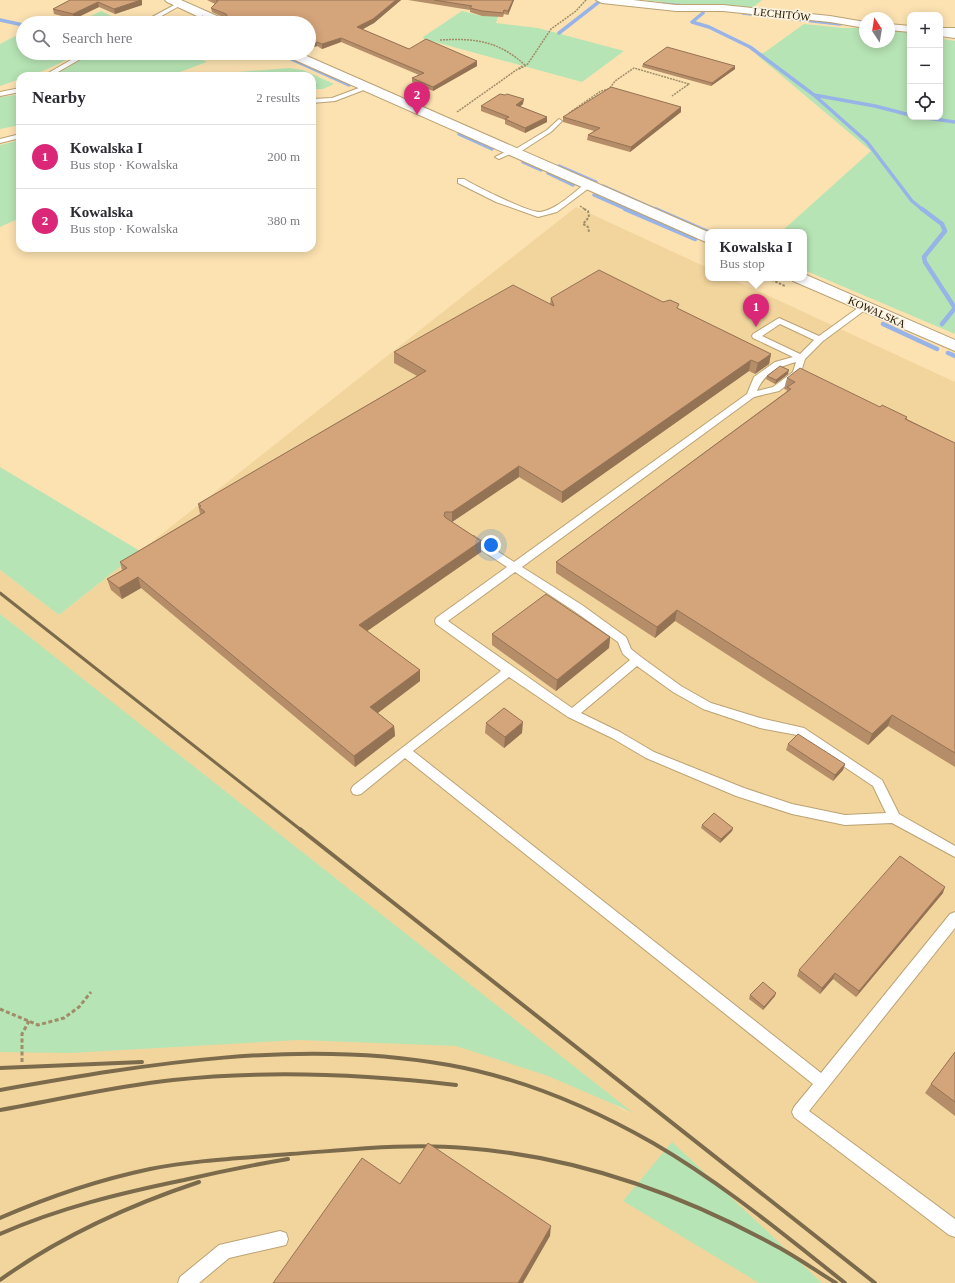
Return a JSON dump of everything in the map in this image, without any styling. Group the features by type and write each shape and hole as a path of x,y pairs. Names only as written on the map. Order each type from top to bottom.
{"street":[{"name":"LECHITÓW","path":"602,0 676,8 723,8 830,19 859,24"},
{"path":"175,2 206,16"},
{"path":"895,28 907,29"},
{"path":"943,32 955,31"},
{"path":"306,60 443,121 508,153 589,185 705,237"},
{"name":"KOWALSKA","path":"806,281 955,346"}],"lane":[{"path":"154,16 175,2"},
{"path":"943,33 955,36"},
{"path":"53,72 75,60"},
{"path":"316,101 333,100 367,87"},
{"path":"0,94 16,91"},
{"path":"508,153 549,131 559,121"},
{"path":"0,141 16,137"},
{"path":"461,181 499,200 538,214 554,210 589,185"},
{"path":"751,395 757,379 778,364 800,358 820,339 865,307"},
{"path":"800,358 756,336 779,321 820,339"},
{"path":"800,358 797,373 776,389 751,395 440,621 572,714 616,735 650,755 748,795 792,809 845,820 894,818 955,852"},
{"path":"464,534 622,640 627,651 637,660 677,689 707,706 760,723 800,731 878,783 894,818"},
{"path":"572,714 637,660"},
{"path":"358,790 405,751 509,671"},
{"path":"405,751 823,1083"},
{"path":"955,918 799,1112 955,1229"},
{"path":"186,1283 225,1251 280,1239"}],"path":[{"path":"519,69 526,66 551,29 576,11 586,0"},
{"path":"440,40 468,39 489,42 516,56 526,66"},
{"path":"443,121 522,66"},
{"path":"610,89 615,81 634,68 689,84 672,96"},
{"path":"559,121 601,91 610,89 614,90"},
{"path":"569,199 588,211 589,217 583,224 588,227 589,232"},
{"path":"0,1009 38,1025 64,1018 80,1007 92,992"},
{"path":"22,1062 22,1034 29,1021"}],"shaded area":[{"path":"576,207 705,267 705,281 736,281 955,382 955,1283 0,1283 0,1032 454,1041 586,1087 630,1114 0,614 0,570 59,615"}],"green space":[{"path":"643,0 762,0 751,9"},
{"path":"101,11 111,16 91,16"},
{"path":"462,11 482,16 499,14 496,23 538,28 624,51 582,82 424,39 423,37"},
{"path":"804,24 859,28 859,48 895,48 895,31 907,32 907,120 943,120 943,37 944,39 955,41 955,334 807,271 807,229 784,229 871,151 757,55 765,52"},
{"path":"16,36 16,60 66,60 41,72 16,72 16,80 0,86 0,44"},
{"path":"80,60 203,60 207,62 180,72 57,72"},
{"path":"289,68 307,72 237,72"},
{"path":"316,76 334,84 323,89 316,89"},
{"path":"16,95 16,126 0,129 0,97"},
{"path":"16,141 16,220 0,227 0,145"},
{"path":"0,467 140,551 59,615 0,570"},
{"path":"0,614 632,1112 548,1076 456,1046 298,1040 70,1053 0,1052"},
{"path":"672,1142 822,1283 759,1283 623,1201"}],"building":[{"path":"70,0 141,0 114,9 98,2 73,14 53,9"},
{"path":"216,0 396,0 373,19 357,27 409,49 426,39 477,61 433,87 412,78 424,73 341,38 322,44 316,42 316,16 227,16 226,14 211,8 218,1"},
{"path":"434,0 513,0 508,11 504,10 503,13 482,11 470,8 472,6"},
{"path":"667,47 735,66 712,83 643,64"},
{"path":"611,87 681,107 631,147 588,135 600,128 563,117"},
{"path":"500,94 507,94 524,99 516,105 547,117 525,128 505,119 509,117 481,106"},
{"path":"599,270 663,302 670,300 679,304 677,308 771,354 758,363 751,360 562,492 519,466 452,512 445,512 444,516 446,518 481,541 359,625 420,670 370,707 394,726 354,756 138,577 119,588 107,579 127,568 120,562 205,512 199,507 201,506 198,504 426,371 394,352 513,285 554,306 551,298"},
{"path":"780,366 789,370 776,380 767,376"},
{"path":"800,368 880,407 882,405 907,417 905,419 955,443 955,753 892,715 872,734 677,610 657,627 556,562 791,389 787,387 795,382 787,378"},
{"path":"546,594 610,637 557,680 492,634"},
{"path":"504,708 523,722 505,737 486,723"},
{"path":"798,734 845,764 835,775 788,744"},
{"path":"714,813 733,828 721,839 702,825"},
{"path":"900,856 945,887 859,991 835,973 822,988 799,970"},
{"path":"763,982 776,993 764,1007 750,995"},
{"path":"955,1052 955,1102 931,1084"},
{"path":"428,1143 551,1226 518,1283 273,1283 362,1158 400,1184"}],"waterway":[{"path":"559,33 600,1"},
{"path":"663,4 685,6"},
{"path":"703,13 692,22 709,27 750,47 814,95"},
{"path":"743,13 840,24"},
{"path":"0,20 16,23"},
{"path":"294,60 349,85"},
{"path":"814,95 875,106 907,114"},
{"path":"814,95 867,142 912,201 923,210"},
{"path":"941,120 955,122"},
{"path":"459,134 492,149"},
{"path":"523,162 541,170"},
{"path":"559,166 596,182"},
{"path":"548,173 573,185"},
{"path":"603,186 657,210"},
{"path":"594,195 628,210"},
{"path":"625,209 695,239"},
{"path":"655,209 705,231"},
{"path":"922,209 942,224 945,231 924,257 925,262 955,308 942,324"},
{"path":"883,324 937,349"},
{"path":"948,353 955,356"}],"railway":[{"path":"0,593 301,830"},
{"path":"300,829 875,1283"},
{"path":"0,1090 111,1071 224,1058 280,1054 337,1054 393,1057 449,1065 476,1071 529,1086 554,1095 605,1117 653,1143 679,1158 728,1192 845,1283"},
{"path":"0,1068 142,1062"},
{"path":"0,1110 130,1086 173,1080 244,1075 279,1074 350,1076 456,1085"},
{"path":"0,1218 36,1203 92,1184 131,1173 185,1163 377,1148 421,1146 465,1148 506,1152 546,1159 626,1180 665,1194 740,1227 784,1250 836,1283"},
{"path":"0,1234 45,1216 90,1202 223,1171 288,1159"},
{"path":"0,1280 23,1264 95,1224 146,1201 199,1182"}],"place":[{"name":"Kowalska","path":"417,115"},
{"name":"Kowalska I","path":"756,327"}]}
